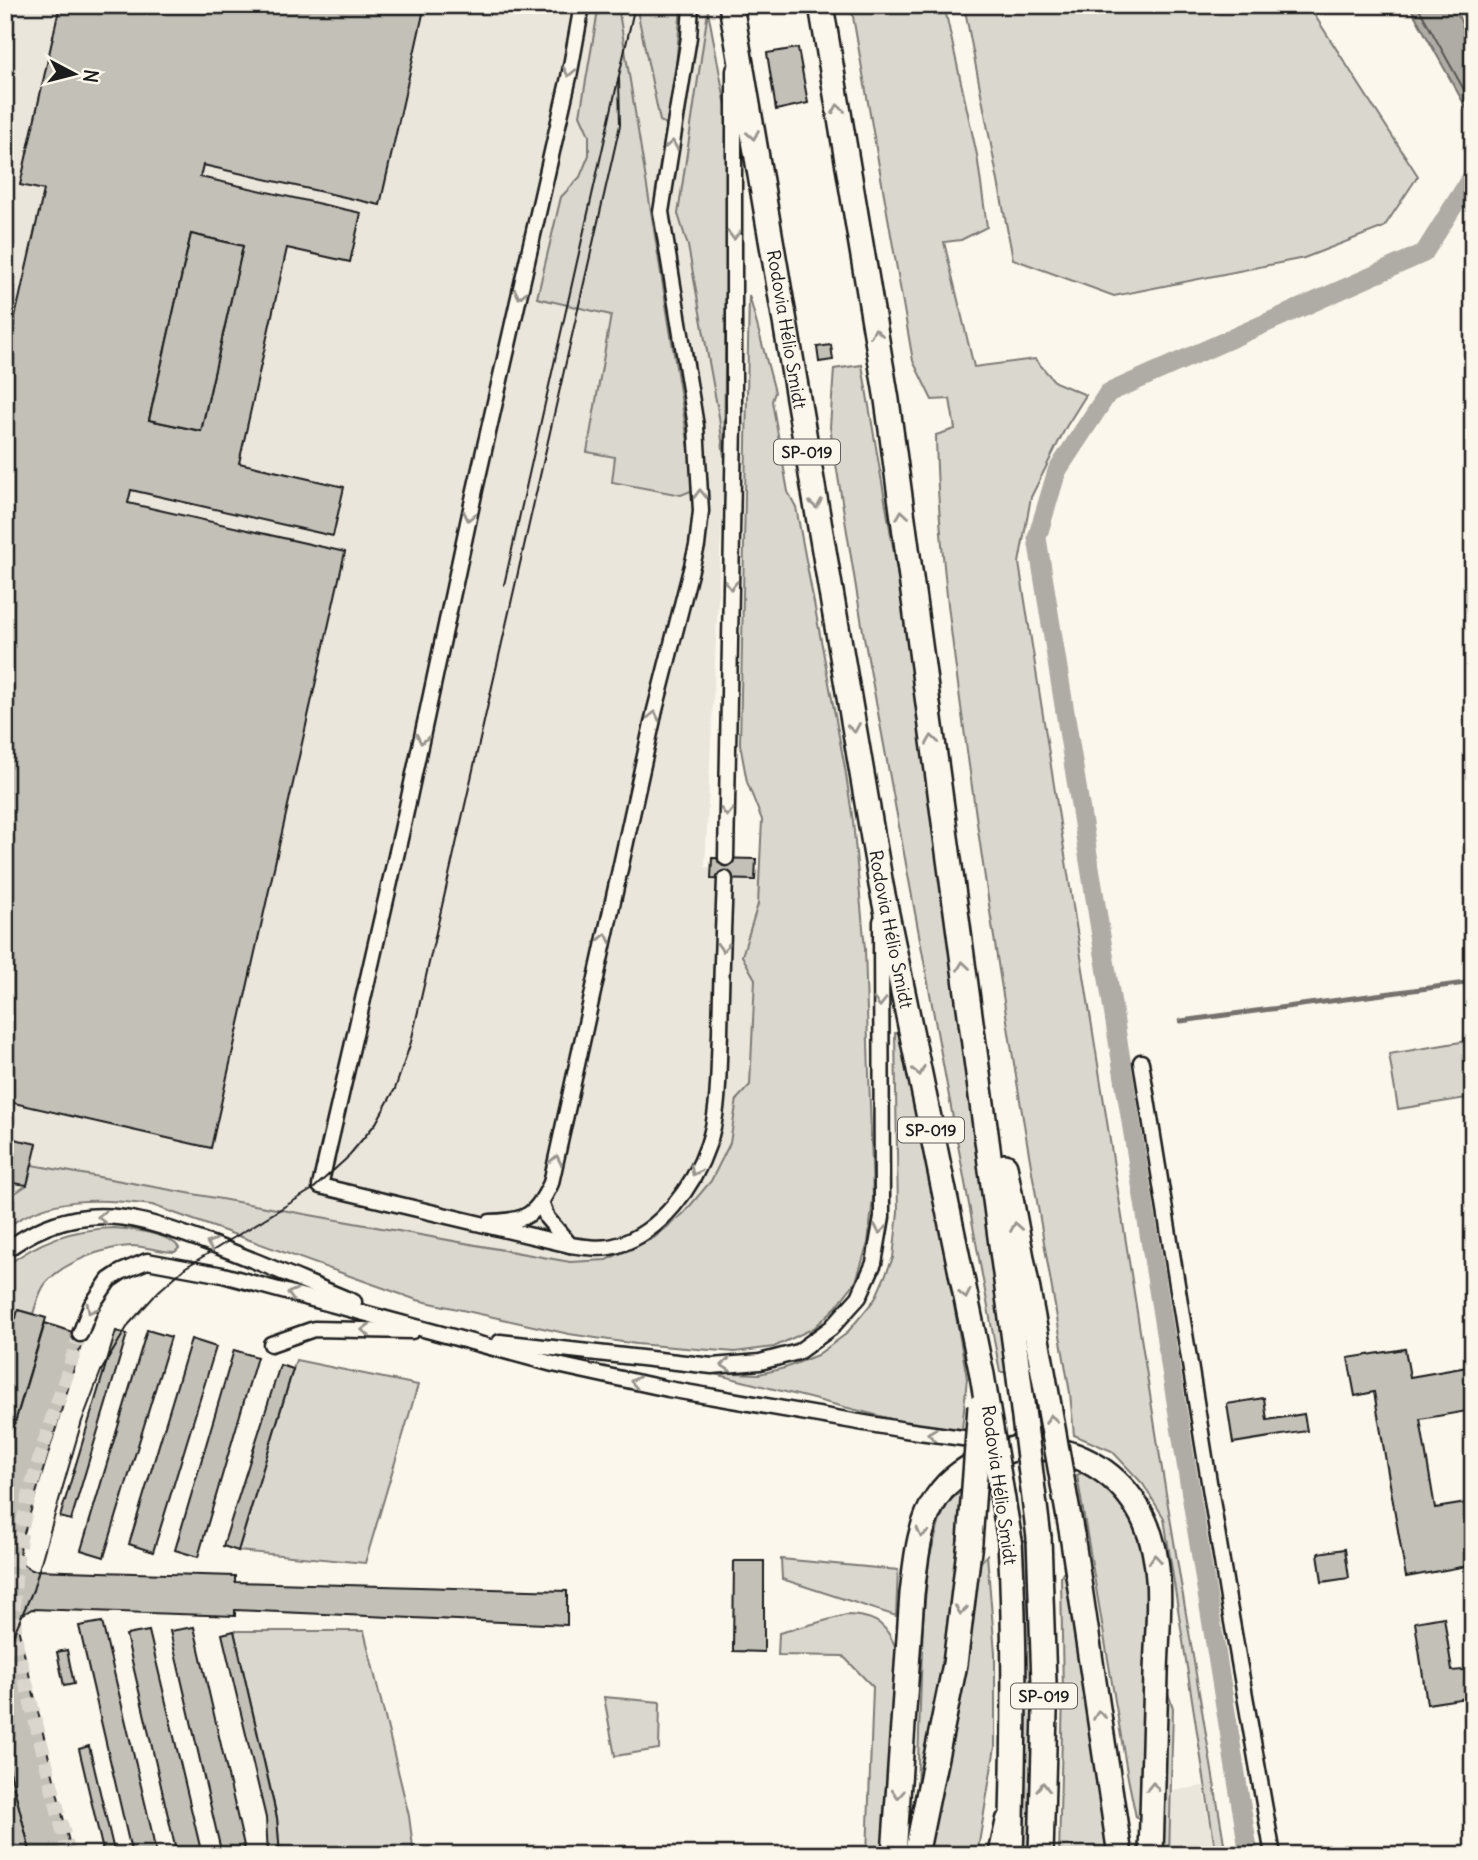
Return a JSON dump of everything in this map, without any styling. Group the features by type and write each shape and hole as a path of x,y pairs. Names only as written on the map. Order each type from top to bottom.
{"main road":[{"name":"Rodovia Hélio Smidt","path":"821,5 887,400 1039,1538 1045,1712 1041,1855"},
{"name":"Rodovia Hélio Smidt","path":"732,12 881,885 982,1375 1010,1541 1015,1623 1011,1855"},
{"path":"973,1033 994,1104 1042,1366 1072,1535 1119,1855"},
{"path":"916,1855 955,1664 970,1542 982,1375"},
{"path":"894,1855 912,1594 917,1553 925,1522 937,1497 957,1474 984,1459 1024,1446 1074,1455 1100,1466 1122,1486 1134,1502 1156,1551 1151,1855"}],"street":[{"path":"582,5 569,77 402,830 320,1186 570,1245 599,1248 618,1245 661,1220 680,1198 708,1147 714,1124 725,879"},
{"path":"475,1222 518,1220 542,1204 551,1182 655,710 697,546 701,498 696,426 660,212 690,37 691,5"},
{"path":"726,858 734,425 732,12"},
{"path":"453,1337 712,1366 760,1363 798,1352 831,1328 859,1297 874,1263 882,1217 881,885"},
{"path":"1141,1062 1229,1605 1273,1855"},
{"path":"542,1204 547,1218 570,1245"},
{"path":"5,1251 23,1237 43,1227 67,1221 88,1217 135,1219 227,1249 410,1325"},
{"path":"80,1334 91,1306 110,1280 147,1261 223,1275 553,1364 668,1389 905,1430 1024,1446"},
{"path":"271,1344 314,1329 434,1332"},
{"path":"996,1855 1014,1769"}],"shaded area":[{"path":"5,5 707,5 728,117 723,496 705,867 760,870 758,904 742,956 755,979 750,1085 737,1099 730,1143 711,1181 684,1213 654,1238 627,1252 606,1260 570,1262 33,1165 27,1185 5,1200"},
{"path":"599,5 618,6 694,479 691,491 681,495 612,482 615,457 587,452 611,315 537,298 561,197 580,177 589,155 589,135 580,115"},
{"path":"636,5 681,5 672,117 666,124 660,121"},
{"path":"851,5 944,5 977,155 987,227 961,240 944,242 974,367 1035,359 1055,382 1086,395 1066,427 1031,497 1019,563 1157,1439 1226,1855 1216,1855 1164,1518 1143,1484 1112,1451 1074,1435 1070,1393 994,939 949,611 940,523 936,435 955,429 950,399 932,400 913,361"},
{"path":"964,5 1308,5 1418,176 1384,227 1304,258 1114,296 1013,259"},
{"path":"708,11 728,117 724,457 688,246 678,214"},
{"path":"749,295 775,392 772,401 788,492 796,507 845,768 853,821 865,949 873,1198 868,1243 856,1281 836,1307 814,1328 774,1347 735,1352 636,1344 569,1334 417,1300 152,1205 94,1201 57,1205 39,1210 5,1229 5,1200 27,1185 32,1165 570,1262 606,1260 654,1238 684,1213 711,1181 730,1143 737,1099 750,1085 755,979 742,956 758,904 762,820 747,782 740,744"},
{"path":"862,365 914,670 1009,1372 1000,1372 864,637 830,427 834,369"},
{"path":"905,1031 967,1378 962,1429 915,1425 707,1372 759,1374 785,1368 817,1355 846,1334 875,1299 893,1258 898,1212 895,1033"},
{"path":"1473,1040 1473,1097 1398,1109 1389,1054"},
{"path":"113,1228 159,1235 179,1248 175,1252 131,1246 109,1249 85,1257 62,1269 46,1283 33,1314 18,1310 16,1318 5,1316 5,1267 30,1250 56,1238 83,1231"},
{"path":"296,1360 418,1385 365,1563 238,1551"},
{"path":"1087,1471 1133,1506 1151,1584 1144,1817 1139,1820 1136,1817 1128,1778 1077,1475"},
{"path":"962,1491 962,1543 944,1700 916,1817 923,1621 929,1559 940,1520 949,1501"},
{"path":"1020,1541 1026,1541 1032,1603 1031,1855 1020,1855"},
{"path":"987,1555 995,1653 995,1747 977,1855 922,1855 978,1565"},
{"path":"781,1559 898,1570 896,1616 782,1579"},
{"path":"1064,1571 1067,1573 1114,1855 1059,1855 1063,1694 1061,1577"},
{"path":"846,1615 866,1617 880,1624 890,1635 898,1653 886,1855 867,1855 873,1687 843,1656 778,1655 779,1633"},
{"path":"234,1631 364,1631 409,1816 414,1855 280,1855 277,1817"},
{"path":"1167,1690 1173,1708 1169,1855 1162,1855"},
{"path":"604,1697 660,1702 659,1749 615,1756"},
{"path":"1203,1786 1215,1855 1170,1855 1170,1791"}],"water":[{"path":"1409,5 1454,5 1473,51 1473,120"}],"building":[{"path":"60,5 425,5 380,205 203,165 200,177 361,213 350,262 287,248 239,463 344,487 333,536 131,490 128,503 345,552 211,1148 5,1101 5,361 44,190 20,185","holes":["191,234 243,246 201,431 149,420"]},
{"path":"798,48 808,103 776,110 767,53"},
{"path":"191,234 243,246 201,431 149,420"},
{"path":"831,345 833,360 819,362 817,347"},
{"path":"712,858 756,859 755,880 711,879"},
{"path":"5,1137 37,1144 27,1185 5,1182"},
{"path":"18,1310 46,1318 5,1456 5,1316 16,1318"},
{"path":"45,1323 84,1336 21,1543 19,1562 32,1570 235,1576 235,1582 567,1591 567,1625 235,1610 235,1616 32,1609 20,1616 19,1632 72,1855 9,1855 30,1851 5,1752 5,1456"},
{"path":"147,1330 171,1337 104,1557 81,1550"},
{"path":"116,1331 127,1334 71,1520 60,1517"},
{"path":"191,1339 216,1347 153,1552 129,1544"},
{"path":"1405,1349 1410,1377 1473,1366 1473,1410 1420,1419 1435,1508 1473,1502 1473,1565 1406,1577 1374,1392 1355,1396 1348,1358"},
{"path":"234,1350 257,1357 198,1557 175,1550"},
{"path":"280,1365 293,1369 238,1551 223,1546"},
{"path":"1264,1398 1267,1420 1304,1414 1307,1431 1233,1443 1227,1404"},
{"path":"1345,1549 1349,1578 1322,1582 1318,1553"},
{"path":"734,1561 764,1561 764,1652 733,1651"},
{"path":"1444,1617 1452,1671 1473,1669 1473,1697 1427,1704 1415,1622"},
{"path":"102,1622 156,1855 132,1855 79,1626"},
{"path":"194,1627 246,1855 222,1855 170,1631"},
{"path":"149,1631 202,1855 177,1855 126,1635"},
{"path":"234,1631 277,1818 280,1855 268,1855 266,1818 222,1634"},
{"path":"67,1650 74,1684 64,1686 57,1652"},
{"path":"89,1746 115,1855 104,1855 79,1749"},
{"path":"5,1752 30,1851 9,1855 5,1855"}],"waterway":[{"path":"1249,1855 1037,538 1057,471 1108,393 1424,253 1473,175"},
{"path":"1181,1021 1473,982"}],"tunnel":[{"path":"69,1855 17,1647 14,1607 16,1567 31,1488 80,1334"}],"tram line":[{"path":"504,585 635,5"},
{"path":"5,1654 33,1590 82,1421 101,1371 129,1324 159,1291 186,1267 313,1189 346,1159 376,1123 395,1089 411,1042 620,125 619,78"}]}
